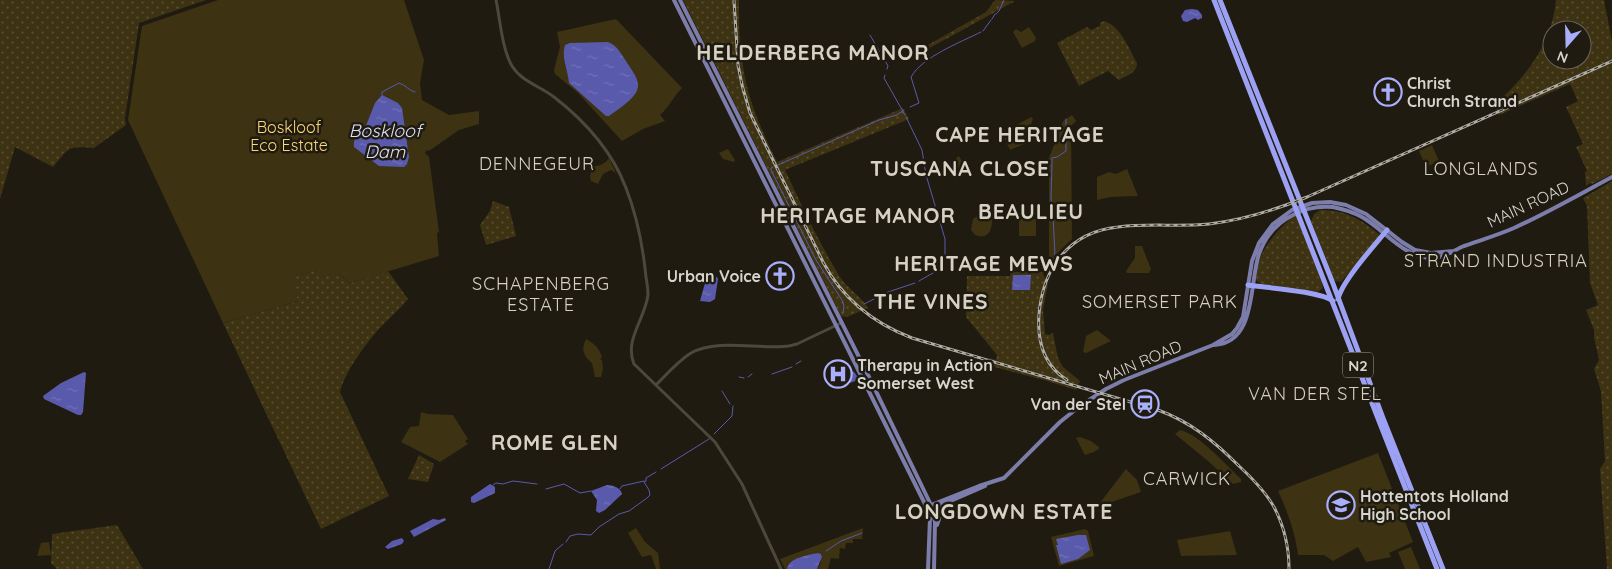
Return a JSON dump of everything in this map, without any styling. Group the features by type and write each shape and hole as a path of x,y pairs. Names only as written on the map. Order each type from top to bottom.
{"highway":[{"name":"N2","path":"1214,0 1305,221 1332,281 1336,301 1437,569"},
{"name":"N2","path":"1220,0 1293,192"},
{"name":"N2","path":"1305,221 1327,286 1336,301 1443,569"},
{"path":"1251,285 1313,294 1336,301 1347,281 1386,232"},
{"path":"1332,281 1337,284 1347,281"},
{"path":"1313,294 1323,293 1327,286"}],"main road":[{"path":"674,0 932,507 935,532 934,569"},
{"path":"680,0 839,324 927,509 930,523 928,569"},
{"name":"MAIN ROAD","path":"927,509 1008,475 1060,422 1088,400 1124,380 1230,339 1244,326 1248,314 1251,285 1257,262 1266,240 1284,220 1305,209 1322,207 1348,211 1366,219 1386,232 1403,248 1420,256 1438,258 1515,227 1612,177"},
{"name":"MAIN ROAD","path":"932,507 953,500 989,483"},
{"path":"935,532 941,513 953,500"}],"street":[{"path":"496,0 507,54 515,71 524,80 554,97 596,137 611,157 626,188 640,238 648,295 632,342 631,354 636,366 707,433 726,459 742,484 781,569"},
{"path":"656,385 683,359 699,349 716,346 786,346 797,344 839,324"}],"green space":[{"path":"0,0 206,0 139,23 125,118 126,125 94,148 79,147 70,149 53,167 15,147 0,199"},
{"name":"Boskloof Eco Estate","path":"218,0 404,0 424,60 420,83 422,100 449,115 479,111 479,124 459,130 425,153 429,157 439,232 437,233 439,256 350,283 338,273 320,278 317,270 292,277 298,301 223,323 128,120 142,26"},
{"path":"683,0 739,0 740,42 745,79 756,115 777,162 903,108 909,119 785,170 832,264 840,277 868,308 847,317 841,316"},
{"path":"995,0 1015,1 906,61 905,58 986,12"},
{"path":"1556,0 1604,0 1612,41 1612,174 1586,186 1585,172 1587,171 1576,147 1583,144 1566,107 1578,101 1570,84 1499,115 1494,105 1506,95 1527,71 1542,47 1542,70 1592,70 1592,20 1553,20"},
{"path":"616,19 682,88 660,115 665,121 643,129 622,141 578,93 555,74 554,70 560,47 557,32"},
{"path":"1104,21 1120,33 1128,45 1137,66 1131,74 1119,80 1108,71 1079,86 1057,43 1087,27 1091,30 1100,26 1100,23"},
{"path":"1029,27 1036,38 1035,41 1022,48 1013,32 1016,29 1021,32"},
{"path":"1072,115 1076,121 1071,126 1072,239 1049,261 1049,166 1047,163 1063,121"},
{"path":"1031,117 1033,119 1024,144 1010,150 1002,133"},
{"path":"1432,145 1439,161 1426,167 1419,151"},
{"path":"728,149 735,160 734,162 723,159 719,153"},
{"path":"959,156 968,172 956,179 955,159"},
{"path":"609,158 616,173 611,170 603,174 598,184 591,181 590,176 593,166 606,162"},
{"path":"1127,169 1138,196 1110,197 1097,200 1097,177 1109,172 1116,174"},
{"path":"1612,181 1612,569 1607,569 1600,469 1605,461 1601,391 1594,369 1599,360 1594,330 1586,310 1598,305 1590,283 1587,206 1583,198"},
{"path":"493,201 509,207 516,236 486,245 480,225 490,211"},
{"path":"1320,210 1330,210 1353,216 1380,235 1341,282 1335,281 1311,221 1314,214"},
{"path":"981,214 992,220 988,234 979,236 975,235 971,230 973,219"},
{"path":"1296,215 1321,280 1323,288 1318,292 1261,284 1256,280 1259,261 1268,243"},
{"path":"1019,219 1036,219 1036,236 1019,236"},
{"path":"1135,246 1142,246 1151,269 1149,273 1127,273 1126,271 1135,258"},
{"path":"317,270 338,273 350,283 388,271 408,299 361,351 346,376 340,392 389,496 321,529 223,323 298,301 291,277"},
{"path":"1011,272 1042,272 1048,284 1043,309 1045,334 1053,333 1058,358 1063,367 1080,381 1076,390 987,365 989,358 996,360 997,355 966,317 967,276 1010,276"},
{"path":"1097,330 1111,341 1086,353 1083,352 1086,336"},
{"path":"586,339 596,346 601,354 602,357 600,359 602,360 603,369 601,377 595,377 592,363 584,352"},
{"path":"421,412 453,415 468,439 465,441 468,444 440,462 401,442 410,427 419,426"},
{"path":"1180,430 1195,437 1204,444 1241,479 1241,482 1233,484 1175,434"},
{"path":"1080,437 1091,441 1100,448 1085,455 1076,438"},
{"name":"Hottentots Holland High School","path":"1378,453 1413,542 1389,553 1391,557 1366,562 1358,547 1333,561 1324,555 1298,555 1291,523 1278,491"},
{"path":"419,455 434,464 428,482 408,479"},
{"path":"1126,469 1137,480 1141,492 1100,506 1099,504"},
{"path":"117,525 143,569 57,569 51,563 52,534"},
{"path":"636,528 645,542 658,553 660,569 656,569 651,555 642,557 628,533"},
{"path":"863,528 862,538 864,539 853,539 853,543 846,543 845,549 840,548 839,559 831,558 828,569 817,569 822,555 819,553 799,558 788,564 787,569 785,569 780,559"},
{"path":"1085,529 1088,531 1094,556 1059,566 1051,537"},
{"path":"1230,531 1237,555 1181,556 1177,540"},
{"path":"49,542 51,555 37,556 41,543"},
{"path":"1411,547 1420,569 1405,569 1398,552"}],"water":[{"path":"1185,10 1198,10 1202,18 1198,20 1195,18 1187,22 1183,21 1181,16"},
{"path":"608,42 614,45 620,53 635,76 638,85 635,94 622,107 606,116 569,83 564,50 565,45 570,43"},
{"name":"Boskloof Dam","path":"382,95 398,103 402,108 409,157 404,167 379,166 354,147 355,140 363,133 375,103"},
{"path":"1013,275 1031,275 1030,290 1012,290"},
{"path":"707,276 717,277 718,279 715,299 710,302 700,301"},
{"path":"853,371 858,380 847,384 844,379"},
{"path":"84,372 86,373 83,412 81,415 44,399 43,396 61,383"},
{"path":"490,484 495,487 495,493 474,503 471,502 471,497"},
{"path":"607,485 616,487 622,494 605,510 599,513 596,511 597,500 591,491"},
{"path":"445,518 446,520 414,537 410,531 433,519"},
{"path":"1086,535 1090,550 1078,559 1061,564 1056,539"},
{"path":"402,538 404,541 402,544 388,549 385,547 392,541"},
{"path":"818,553 822,557 817,569 787,569 791,562 804,556"}],"waterway":[{"path":"996,14 1004,0"},
{"path":"992,19 995,14"},
{"path":"983,31 991,20"},
{"path":"910,107 919,103 911,77 916,70 943,51 981,32"},
{"path":"870,35 888,66 887,69"},
{"path":"885,75 884,78 905,115"},
{"path":"382,95 382,92 399,83 415,92"},
{"path":"778,165 879,120 897,115 904,110"},
{"path":"906,117 922,150 926,175 945,239 945,258 940,269 919,281"},
{"path":"1045,272 1055,256 1051,198 1052,158 1066,151 1066,119"},
{"path":"773,167 771,170 816,260 842,300 844,306 843,313"},
{"path":"864,304 888,292 915,283"},
{"path":"796,364 801,361"},
{"path":"772,374 792,367"},
{"path":"748,377 752,374"},
{"path":"739,377 744,378"},
{"path":"722,391 730,404"},
{"path":"714,434 732,416 733,406"},
{"path":"661,469 709,439"},
{"path":"566,542 570,536 578,534 591,535 599,527 619,514 629,511 647,498 650,495 644,482 646,478 656,472"},
{"path":"493,485 513,481 537,484"},
{"path":"620,489 622,486 644,481"},
{"path":"546,489 564,484 580,493 591,491"},
{"path":"826,551 841,541 862,533"},
{"path":"549,569 555,551 563,544"}],"railway":[{"path":"734,0 738,65 750,113 823,262 839,287 849,298 884,325 912,338 1158,410 1181,420 1212,441 1230,457 1249,475 1270,501 1281,522 1288,553 1289,569"},
{"path":"1067,380 1052,367 1043,352 1039,334 1039,314 1046,282 1053,268 1062,255 1086,236 1101,230 1118,227 1209,224 1247,217 1271,210 1307,197 1612,61"}],"place":[{"name":"Christ Church Strand","path":"1388,92"},
{"name":"Urban Voice","path":"780,276"},
{"name":"Therapy in Action Somerset West","path":"838,374"},
{"name":"Van der Stel","path":"1145,404"},
{"name":"Hottentots Holland High School","path":"1341,505"}],"district":[{"name":"HELDERBERG MANOR","path":"813,52"},
{"name":"CAPE HERITAGE","path":"1020,134"},
{"name":"DENNEGEUR","path":"537,163"},
{"name":"TUSCANA CLOSE","path":"960,168"},
{"name":"LONGLANDS","path":"1481,168"},
{"name":"BEAULIEU","path":"1031,211"},
{"name":"HERITAGE MANOR","path":"858,215"},
{"name":"STRAND INDUSTRIA","path":"1496,260"},
{"name":"HERITAGE MEWS","path":"984,263"},
{"name":"SCHAPENBERG ESTATE","path":"541,293"},
{"name":"THE VINES","path":"931,301"},
{"name":"SOMERSET PARK","path":"1160,301"},
{"name":"VAN DER STEL","path":"1315,393"},
{"name":"ROME GLEN","path":"555,442"},
{"name":"CARWICK","path":"1187,478"},
{"name":"LONGDOWN ESTATE","path":"1004,511"}]}
